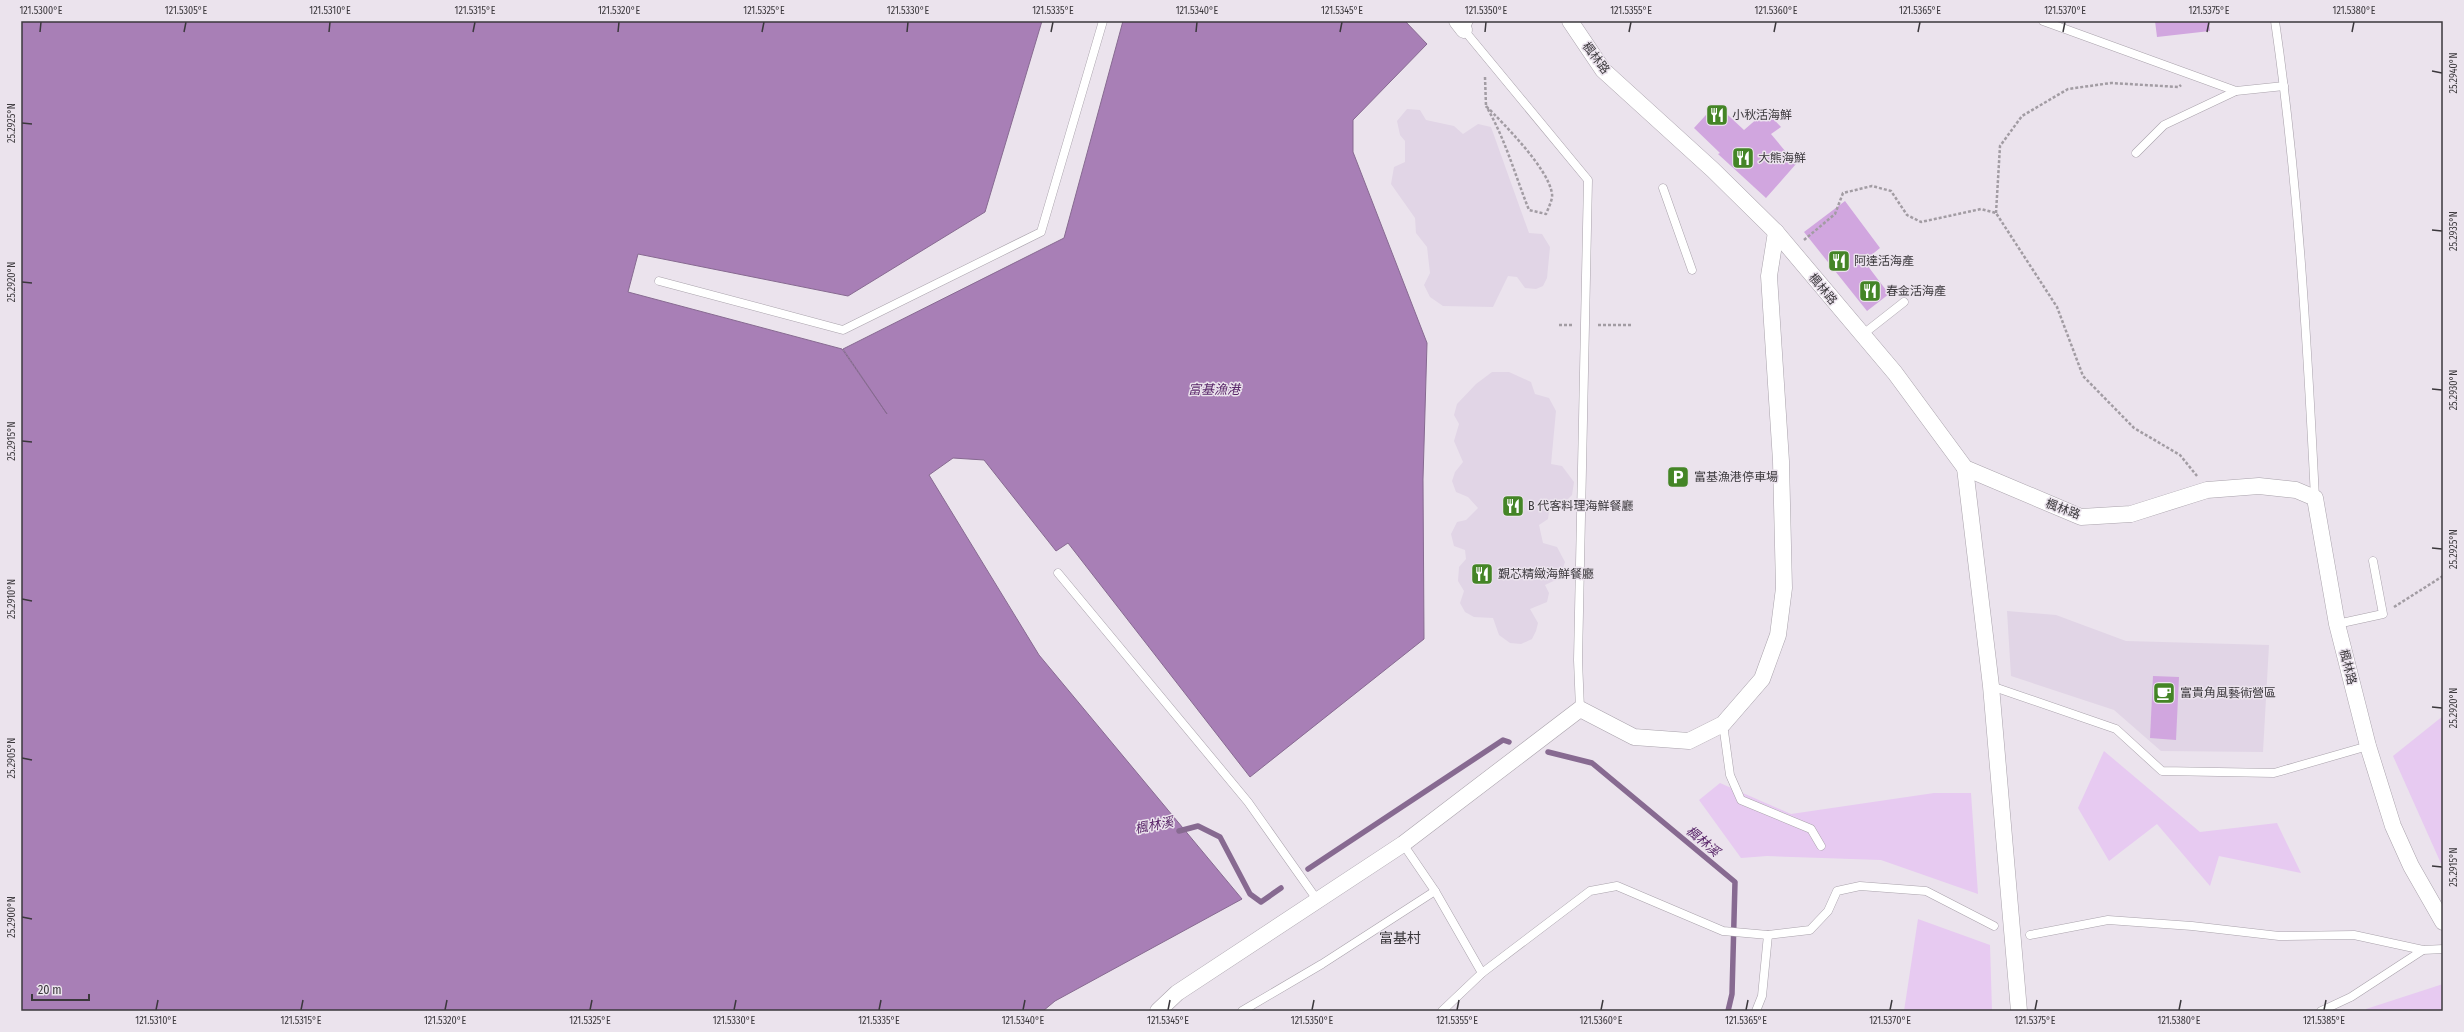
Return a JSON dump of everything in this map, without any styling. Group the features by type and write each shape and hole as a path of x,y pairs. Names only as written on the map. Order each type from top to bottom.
{"street":[{"name":"楓林路","path":"1570,21 1603,70 1713,170 1776,232 1895,373 1965,468 2081,518 2132,514 2208,490 2259,486 2296,490 2315,498 2337,624 2368,746 2393,826 2411,866 2443,922"},
{"path":"1158,1011 1177,993 1403,844 1580,708 1634,737 1690,741 1723,724 1762,679 1778,635 1784,588 1781,461 1770,276 1776,232"},
{"path":"1965,468 1991,686 2019,1011"}],"lane":[{"path":"659,281 843,330 1041,232 1103,21"},
{"path":"2043,21 2191,76 2236,91"},
{"path":"2276,21 2296,186 2307,331 2315,498"},
{"path":"1464,24 1485,54 1588,180 1578,660 1580,708"},
{"path":"2136,153 2164,126 2236,91 2284,86"},
{"path":"1663,188 1692,270"},
{"path":"1862,335 1904,302"},
{"path":"2337,624 2383,614 2373,561"},
{"path":"1058,573 1248,802 1318,901"},
{"path":"1991,686 2116,729 2162,771 2274,773 2368,746"},
{"path":"1723,724 1730,775 1741,800 1811,829 1821,846"},
{"path":"1403,844 1435,891 1482,973"},
{"path":"1442,1011 1482,973 1590,891 1617,886 1723,930 1768,935 1810,930 1828,911 1837,891 1860,886 1926,891 1994,926"},
{"path":"1242,1011 1322,964 1435,891"},
{"path":"2030,935 2108,920 2192,926 2278,936 2354,935 2423,950 2443,949"},
{"path":"1756,1011 1762,996 1768,935"},
{"path":"2321,1011 2351,997 2423,950"}],"path":[{"path":"1485,54 1486,106 1499,129 1502,141 1529,210 1546,214 1552,194 1546,178 1514,133 1486,106"},
{"path":"2191,76 2179,87 2111,83 2068,89 2022,116 2000,146 1996,213 2057,307 2083,376 2134,428 2180,455 2208,490"},
{"path":"1791,251 1835,214 1843,193 1872,186 1891,191 1907,215 1921,222 1981,209 1996,213"},
{"path":"2383,614 2443,576"}],"shaded area":[{"path":"1407,109 1420,110 1426,120 1454,126 1463,134 1478,124 1491,127 1529,233 1542,234 1550,247 1547,278 1543,286 1536,289 1525,288 1517,277 1508,276 1493,307 1443,306 1430,297 1424,285 1430,273 1427,247 1416,233 1415,218 1391,184 1394,167 1405,162 1405,141 1400,135 1397,121"},
{"name":"B 代客料理海鮮餐廳","path":"1492,372 1509,372 1531,382 1535,394 1549,398 1556,411 1551,464 1562,466 1574,482 1572,495 1562,505 1550,505 1548,519 1539,525 1543,543 1557,547 1565,562 1560,578 1545,585 1549,593 1547,602 1530,609 1538,623 1536,631 1532,639 1521,644 1510,643 1499,635 1493,618 1474,617 1465,612 1460,603 1464,591 1458,581 1459,567 1466,559 1465,550 1454,546 1451,534 1457,522 1466,520 1478,508 1468,497 1456,492 1452,481 1455,472 1463,462 1454,441 1459,424 1454,415 1457,404 1476,384"},
{"name":"富貴角風藝術營區","path":"2007,611 2056,615 2126,641 2269,645 2263,752 2161,751 2114,710 2011,676"},
{"path":"2443,716 2443,868 2393,756"},
{"path":"2104,751 2200,832 2277,823 2301,873 2219,856 2210,886 2157,824 2109,861 2078,808"},
{"path":"1720,783 1791,814 1934,793 1971,793 1978,894 1881,860 1767,856 1741,858 1699,800"},
{"path":"1918,919 1990,945 1992,1011 1904,1011"},
{"path":"2443,984 2443,1011 2365,1011 2366,1009"}],"water":[{"name":"富基漁港","path":"21,21 1042,21 985,212 848,296 638,254 628,292 842,349 887,414 843,349 1064,238 1123,21 1405,21 1427,44 1353,120 1353,152 1427,343 1423,479 1424,639 1250,777 1068,543 1056,551 984,460 953,458 929,475 1039,655 1242,899 1055,1001 1043,1011 21,1011"}],"building":[{"path":"2155,21 2209,21 2210,31 2157,37"},
{"path":"1716,104 1744,130 1766,111 1781,127 1771,134 1796,164 1766,198 1718,154 1720,153 1694,128"},
{"path":"1845,201 1880,248 1864,261 1889,294 1867,311 1804,232"},
{"path":"2153,676 2179,677 2176,740 2150,738"}],"waterway":[{"name":"楓林溪","path":"1308,869 1503,740 1509,742"},
{"name":"楓林溪","path":"1548,752 1592,763 1735,882 1732,994 1728,1011"},
{"name":"楓林溪","path":"1179,831 1198,826 1220,837 1250,894 1261,902 1281,888"}],"place":[{"name":"小秋活海鮮","path":"1717,115"},
{"name":"大熊海鮮","path":"1743,158"},
{"name":"阿達活海產","path":"1839,261"},
{"name":"春金活海產","path":"1870,291"},
{"name":"富基漁港停車場","path":"1678,477"},
{"name":"B 代客料理海鮮餐廳","path":"1513,506"},
{"name":"覲芯精緻海鮮餐廳","path":"1482,574"},
{"name":"富貴角風藝術營區","path":"2164,693"}],"district":[{"name":"富基村","path":"1400,938"}]}
